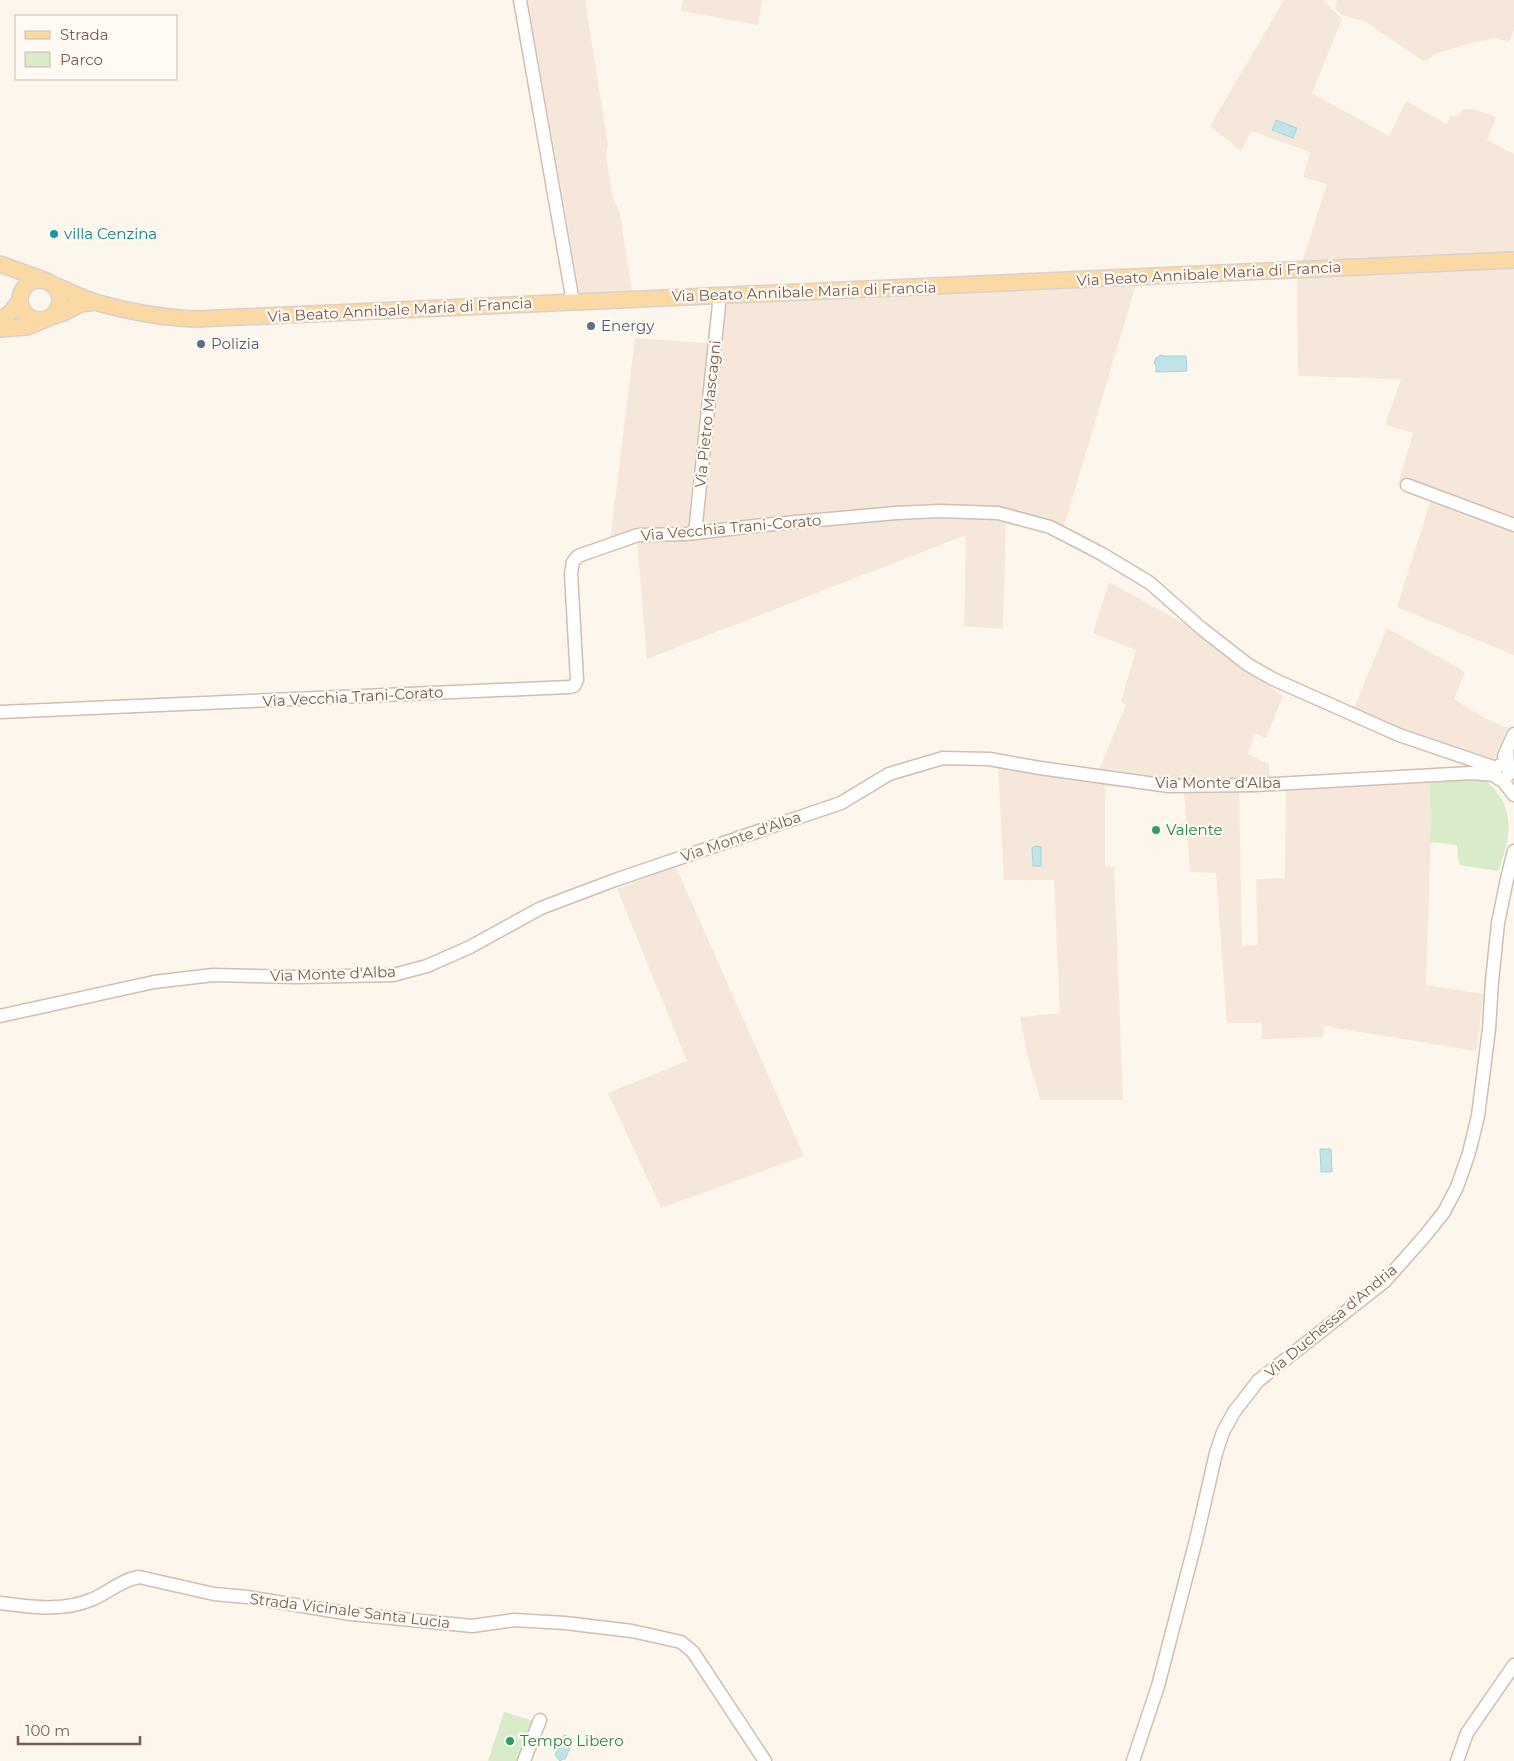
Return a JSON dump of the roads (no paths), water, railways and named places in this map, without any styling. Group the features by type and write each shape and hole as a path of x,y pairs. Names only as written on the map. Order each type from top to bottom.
{"main road":[{"name":"Via Beato Annibale Maria di Francia","path":"0,265 49,282 96,302 165,318 197,319 1514,260"},
{"path":"0,265 12,274 18,286 21,298 24,312 28,316 40,320 48,318 56,312 60,300 56,288 49,282 39,280 28,284 21,298 11,312 0,321"},
{"name":"Via Beato Annibale Maria di Francia","path":"0,329 27,327 66,312 80,304 96,302"}],"street":[{"path":"520,0 573,302"},
{"name":"Via Pietro Mascagni","path":"695,533 720,295"},
{"path":"1408,485 1514,525"},
{"name":"Via Vecchia Trani-Corato","path":"0,712 569,687 574,686 577,680 571,573 573,562 578,556 638,535 695,533 763,525 940,511 998,513 1050,527 1102,554 1150,583 1201,628 1247,664 1273,679 1399,735 1466,757 1502,772"},
{"path":"1514,734 1507,750 1502,772 1514,795"},
{"path":"1466,757 1471,773"},
{"name":"Via Monte d'Alba","path":"0,1016 154,982 203,976 393,975 427,966 470,947 541,908 614,880 841,803 889,774 942,758 989,759 1168,786 1255,786 1502,772"},
{"path":"1502,772 1514,787"},
{"name":"Via Duchessa d'Andria","path":"1133,1761 1158,1686 1216,1453 1226,1426 1234,1412 1258,1381 1385,1281 1444,1212 1457,1187 1469,1153 1478,1116 1489,1029 1498,923 1514,851"},
{"name":"Strada Vicinale Santa Lucia","path":"0,1603 36,1608 66,1607 91,1600 122,1583 139,1577 214,1594 247,1597 351,1614 472,1626 514,1620 561,1622 650,1634 681,1642 693,1652 765,1761"},
{"path":"1457,1761 1466,1734 1514,1665"},
{"path":"524,1761 540,1720"}],"water":[{"path":"1276,120 1297,128 1293,138 1272,130"},
{"path":"1161,355 1186,356 1187,371 1156,372 1156,365 1154,363 1156,358"},
{"path":"1035,846 1041,847 1041,866 1033,866 1032,848"},
{"path":"1320,1149 1331,1149 1332,1172 1321,1172"},
{"path":"564,1735 574,1739 565,1759 560,1761 555,1755"}],"place":[{"name":"villa Cenzina","path":"54,234"},
{"name":"Energy","path":"591,326"},
{"name":"Polizia","path":"201,344"},
{"name":"Valente","path":"1156,830"},
{"name":"Tempo Libero","path":"510,1741"}]}
